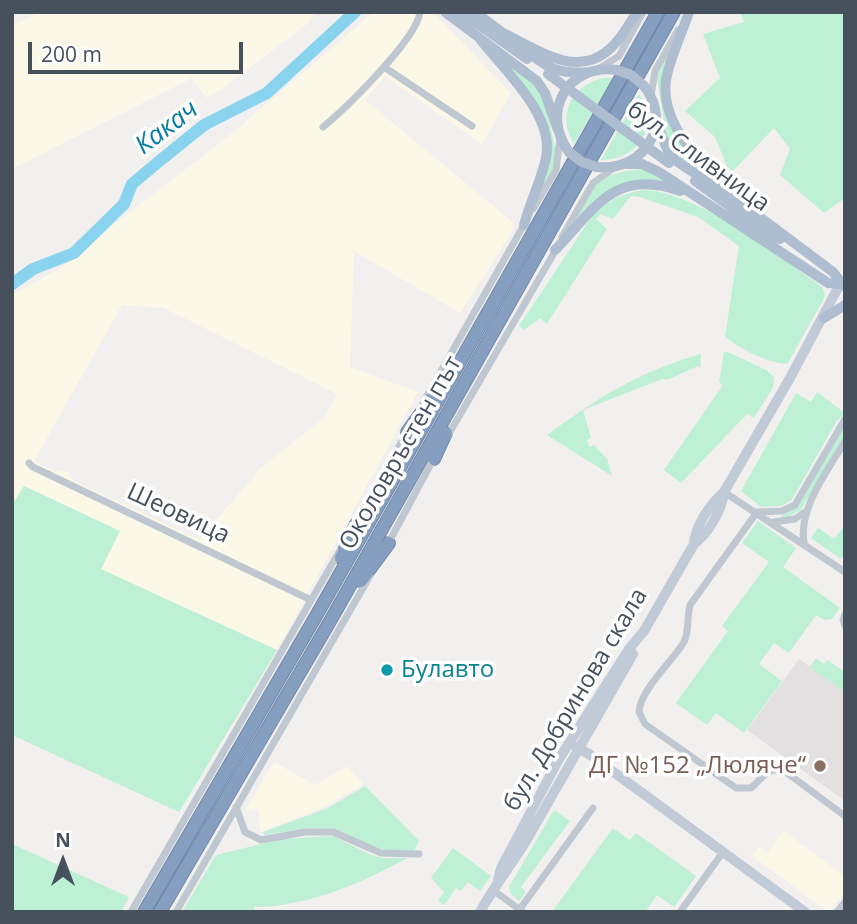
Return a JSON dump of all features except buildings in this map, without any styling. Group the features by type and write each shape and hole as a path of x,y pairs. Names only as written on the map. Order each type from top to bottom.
{"highway":[{"name":"Околовръстен път","path":"144,912 316,616 658,12"},
{"name":"Околовръстен път","path":"160,912 329,623 674,12"},
{"path":"407,432 468,348"},
{"path":"434,459 472,371"},
{"path":"316,616 356,524"},
{"path":"329,623 388,543"}],"main road":[{"path":"445,12 542,87 559,134 569,152 582,162 597,167 614,168 627,164 646,149 654,134 656,121 651,97 644,86 631,75 617,70 574,73 552,70 475,12"},
{"name":"бул. Сливница","path":"461,12 764,231 804,252"},
{"path":"503,33 557,59 584,61 608,51 637,12"},
{"path":"689,12 666,82 668,108 680,134 696,157 742,205"},
{"path":"480,39 530,101 546,134 547,156 524,225"},
{"path":"559,134 557,111 562,96 570,84 593,71"},
{"name":"бул. Сливница","path":"656,121 667,149 678,162 833,272 843,285"},
{"name":"бул. Сливница","path":"627,164 649,166 828,283 843,285"},
{"path":"555,250 596,204 616,191 641,184 655,184 698,197"},
{"name":"бул. Сливница","path":"764,231 789,256"},
{"name":"бул. Добринова скала","path":"495,885 520,851 694,544 702,538 723,503 724,492 843,285"},
{"path":"824,318 845,305"},
{"name":"бул. Добринова скала","path":"480,912 567,746 629,649 644,631"},
{"path":"575,733 580,747"},
{"path":"567,746 580,747 805,912"}],"street":[{"path":"323,127 352,102 384,67 404,43 420,14 429,12"},
{"path":"593,71 619,56 643,12"},
{"path":"651,97 655,71 689,12"},
{"path":"384,67 472,127"},
{"name":"Околовръстен път","path":"131,912 356,524 556,170 559,134"},
{"name":"Околовръстен път","path":"176,912 593,183 614,168"},
{"path":"757,512 782,511 795,505 845,419"},
{"path":"804,543 802,533 805,512 845,441"},
{"name":"Шеовица","path":"29,463 311,600"},
{"path":"724,492 845,572"},
{"path":"757,512 690,604 686,639 639,705 641,720 741,789 751,788 771,770 783,770 844,815"},
{"path":"772,522 795,519 805,512"},
{"path":"845,614 845,626"},
{"path":"236,807 245,832 261,840 305,832 333,832 381,853 419,854"},
{"path":"495,885 522,911 593,808"},
{"path":"680,912 723,852"},
{"path":"837,912 845,902"}],"shaded area":[{"path":"40,12 316,12 307,24 207,98 192,78 12,169 12,26"},
{"path":"374,12 429,12 436,16 511,93 482,144 385,76 365,100 514,223 508,238 460,313 354,251 350,367 418,392 277,650 100,569 119,531 24,486 12,505 12,295 67,264 230,135","holes":["122,305 164,308 337,394 325,417 261,468 199,540 74,481 69,473 62,470 55,472 34,461"]},
{"name":"ДГ №152 „Люляче“","path":"799,659 845,692 845,801 747,730"},
{"path":"274,762 315,785 347,766 363,784 326,806 261,832 258,810 245,811"},
{"path":"783,831 845,876 845,890 829,912 752,856 759,847 767,853"}],"green space":[{"path":"740,12 845,12 845,198 824,213 780,175 790,149 774,128 730,174 715,137 685,111 720,78 703,34 744,22"},
{"path":"675,41 663,103 711,179 673,153 666,135 657,78 661,64"},
{"path":"502,59 535,84 544,96 556,153 555,164 536,199 550,141"},
{"path":"603,78 613,78 574,144 566,123 570,103 582,88"},
{"path":"639,94 648,118 642,139 626,154 601,160"},
{"path":"645,169 671,182 638,182 572,226 591,191 598,184 616,174"},
{"path":"642,190 686,200 710,212 760,242 822,287 825,294 823,300 788,363 774,362 755,355 725,336 739,246 698,217 640,197 631,196 613,219 601,214 596,219 607,229 547,324 540,318 524,330 519,326 592,216 614,199"},
{"path":"724,352 766,370 774,377 773,387 754,418 747,414 681,483 664,470 723,385 719,382"},
{"path":"701,354 700,369 698,366 584,410 620,387 657,369"},
{"path":"817,392 845,413 836,422 791,501 781,506 761,507 741,491 796,393 811,402"},
{"path":"583,410 591,438 587,440 589,447 594,445 607,459 612,476 547,435"},
{"path":"845,425 845,434 801,510 783,519 782,515 798,507"},
{"path":"24,486 120,531 101,569 277,650 179,812 12,735 12,505"},
{"path":"758,521 796,548 783,567 840,608 832,619 824,620 816,615 789,653 774,643 759,664 782,681 744,733 716,713 707,725 676,703 728,631 722,626 769,562 742,543"},
{"path":"845,525 845,553 841,559 811,538 818,528 834,539"},
{"path":"816,658 824,664 827,660 845,672 845,692 810,667"},
{"path":"365,786 419,841 414,852 391,852 333,829 309,828 264,835 263,832 328,808"},
{"path":"554,810 570,821 521,887 526,892 519,901 510,893 509,887"},
{"path":"613,828 630,840 636,833 696,876 674,907 657,895 645,912 552,912"},
{"path":"333,836 382,858 407,858 334,892 294,903 254,907 255,912 182,912 216,855 282,839"},
{"path":"12,844 129,897 121,912 12,912"},
{"path":"453,848 491,876 480,891 468,882 461,891 456,888 444,905 438,901 444,892 431,878"}],"waterway":[{"name":"Какач","path":"12,284 33,269 74,253 124,204 132,184 204,125 267,93 355,12"}],"place":[{"name":"Булавто","path":"387,670"},
{"name":"ДГ №152 „Люляче“","path":"820,766"}]}
